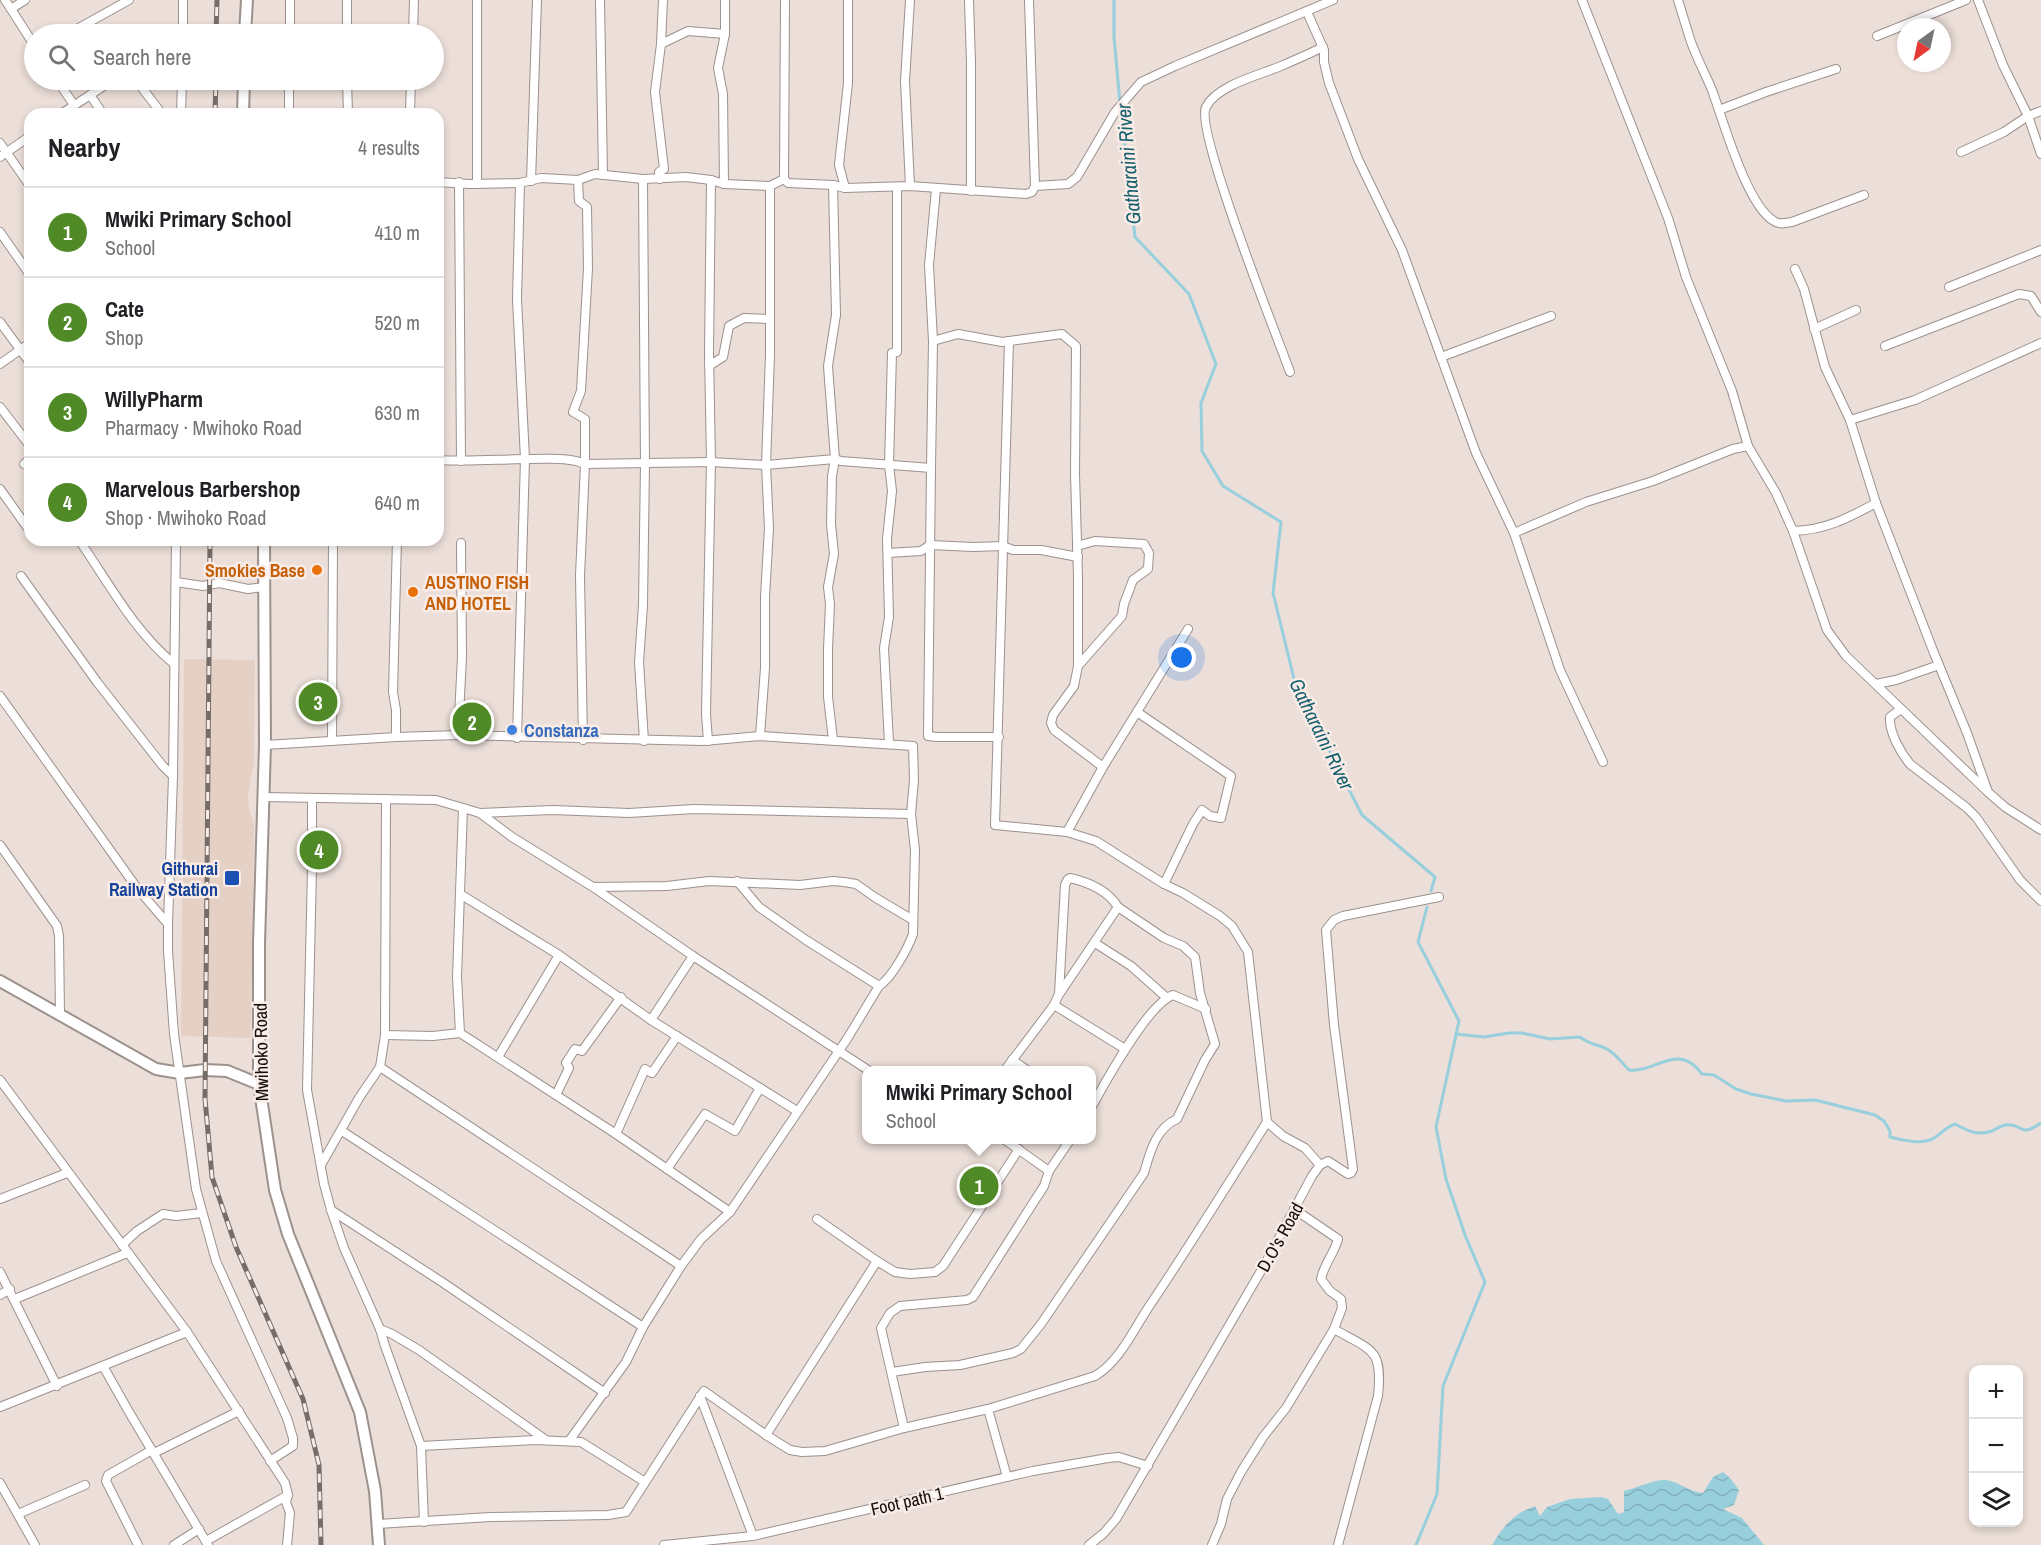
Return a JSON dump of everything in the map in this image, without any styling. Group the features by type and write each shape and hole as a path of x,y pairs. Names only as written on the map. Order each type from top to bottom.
{"street":[{"path":"5,0 24,29"},
{"path":"11,9 25,0"},
{"path":"86,24 129,0"},
{"path":"183,0 183,24"},
{"path":"246,24 247,0"},
{"path":"290,0 290,24"},
{"path":"346,0 347,24"},
{"path":"413,24 414,0"},
{"path":"477,0 477,184"},
{"path":"531,181 537,0"},
{"path":"600,0 603,175"},
{"path":"660,179 659,172 664,169 655,92 661,44 663,0"},
{"path":"724,0 725,34 718,69 723,94 724,184"},
{"path":"785,0 784,179 788,183 832,185 845,189 910,186 1026,194 1032,192 1035,186 1029,0"},
{"path":"845,189 839,165 848,84 848,0"},
{"path":"910,0 905,81 910,186"},
{"path":"969,0 971,191"},
{"path":"1035,186 1068,184 1077,177 1115,112 1141,82 1333,0"},
{"path":"1582,0 1668,219 1686,277 1732,391 1748,446 1776,493 1793,531 1827,630 1846,656 1989,793 2005,807 2041,830"},
{"path":"1678,0 1727,137 1762,210 1779,224 1791,222 1864,195"},
{"path":"1877,36 1966,0"},
{"path":"1978,0 2003,65 2028,116 2041,154"},
{"path":"1306,12 1323,48 1329,83 1358,159 1402,250 1476,453 1514,533 1560,670 1603,762"},
{"path":"661,44 688,31 725,34"},
{"path":"1290,372 1221,184 1204,121 1205,108 1215,96 1230,86 1323,48"},
{"path":"1719,110 1836,69"},
{"path":"64,90 74,105"},
{"path":"70,108 98,90"},
{"path":"144,90 157,108"},
{"path":"181,108 182,90"},
{"path":"243,108 244,90"},
{"path":"289,108 290,90"},
{"path":"347,90 348,108"},
{"path":"410,108 411,90"},
{"path":"90,95 99,108"},
{"path":"1961,152 2004,132 2028,116 2041,111"},
{"path":"3,155 24,140"},
{"path":"0,143 3,155 24,179"},
{"path":"444,182 520,183 541,178 578,180 595,174 643,180 686,177 724,184 770,186 784,179"},
{"path":"578,180 579,201 587,207 588,268 580,391 573,412 585,418 580,576 583,740"},
{"path":"643,180 645,464 643,605 639,662 644,741"},
{"path":"708,741 706,714 711,462 709,366 711,180"},
{"path":"459,182 461,461"},
{"path":"517,738 525,459 517,299 520,183"},
{"path":"832,185 836,315 828,366 835,459 832,476 831,524 834,554 828,587 830,604 828,698 832,740"},
{"path":"760,736 765,668 765,597 769,528 766,465 770,319 770,186"},
{"path":"889,743 884,648 889,617 887,539 892,491 889,465 892,353 897,352 897,188"},
{"path":"936,189 929,265 933,341 928,736 999,737"},
{"path":"0,232 24,266"},
{"path":"1949,288 2041,250"},
{"path":"1795,269 1804,289 1825,367 1850,420 1876,503 1989,793"},
{"path":"1885,346 2019,294 2031,296 2041,312"},
{"path":"1814,329 1856,310"},
{"path":"1441,357 1551,316"},
{"path":"709,366 723,357 729,326 744,318 770,319"},
{"path":"0,322 24,355"},
{"path":"933,341 958,334 1002,342 1062,334 1076,346 1078,666 1074,686 1053,715 1051,723 1054,730 1103,767"},
{"path":"378,1524 490,1517 622,1514 626,1512 704,1391 790,1450 815,1452 903,1428 988,1409 1095,1376 1110,1364 1172,1272 1267,1122 1248,952 1232,926 1183,893 1164,884 1096,841 1067,832 994,825 999,737 1009,341"},
{"path":"1850,420 1915,400 2041,343"},
{"path":"0,364 24,347"},
{"path":"0,407 24,438"},
{"path":"1514,533 1586,502 1653,481 1732,448 1748,446"},
{"path":"444,460 525,459 577,460 585,464 711,462 766,465 835,459 932,468"},
{"path":"0,489 24,523"},
{"path":"1793,531 1822,527 1844,520 1876,503"},
{"path":"1077,546 1095,541 1144,544 1150,558 1148,569 1133,580 1122,616 1078,666"},
{"path":"458,735 462,657 461,543"},
{"path":"888,553 921,551 930,545 1003,546 1013,550 1041,550 1077,557"},
{"path":"82,546 139,629 154,647 174,664"},
{"path":"176,546 173,776 168,924 174,1034 196,1189 216,1261 287,1418 293,1438 293,1446 270,1461"},
{"name":"Mwihoko Road","path":"264,546 265,745 259,943 259,1084 264,1124 281,1212 360,1412 375,1491 379,1545"},
{"path":"332,741 333,546"},
{"path":"396,737 393,692 397,546"},
{"path":"21,576 97,682 173,776"},
{"path":"176,582 203,586 219,583 248,589 264,587"},
{"path":"1067,832 1103,767 1176,645 1188,629"},
{"path":"1876,684 1939,666"},
{"path":"0,696 137,888 168,924"},
{"path":"1901,709 1890,717 1890,726 1905,758 1967,808 2020,880 2041,901"},
{"path":"1137,712 1231,776 1221,818 1210,816 1202,810 1192,824 1164,884"},
{"path":"265,745 458,735 644,741 654,739 708,741 760,736 913,746 914,780 911,814 915,850 913,934 908,946 885,982 879,986 730,1212 701,1239 681,1266 643,1327 626,1362 569,1441"},
{"path":"263,797 436,800 480,813 553,810 629,813 694,809 911,814"},
{"path":"312,799 307,1090 331,1210 344,1248 380,1329 421,1446 424,1522"},
{"path":"321,1166 359,1098 380,1067 385,1035 387,799"},
{"path":"460,1033 457,977 463,808"},
{"path":"480,813 512,837 593,887 862,1067"},
{"path":"0,845 57,926 60,1014"},
{"path":"892,1372 960,1365 1013,1353 1021,1349 1041,1324 1144,1173 1151,1147 1167,1123 1177,1119 1215,1044 1200,993 1195,957 1183,946 1164,938 1118,907 1114,900 1085,881 1070,878 1065,885 1059,994"},
{"path":"593,887 667,886 709,881 800,885 833,881 856,884 913,920"},
{"path":"737,881 759,907 879,986"},
{"path":"460,894 559,955 651,1020 797,1111"},
{"path":"1267,1122 1283,1136 1305,1148 1320,1165 1328,1161 1348,1174 1351,1173 1353,1168 1334,1025 1326,930 1334,920 1343,916 1439,897"},
{"path":"1008,1066 1054,1005 1059,994 1118,907"},
{"path":"1095,943 1131,966 1167,998"},
{"path":"498,1057 559,955"},
{"path":"651,1020 693,956"},
{"path":"0,981 156,1069 180,1073 205,1070 227,1071 259,1084"},
{"path":"1096,1099 1125,1049 1167,998 1173,995 1206,1009"},
{"path":"556,1095 569,1068 566,1063 575,1049 582,1051 621,997"},
{"path":"1054,1005 1125,1049"},
{"path":"385,1035 433,1036 460,1033 616,1134 730,1212"},
{"path":"616,1134 645,1069 652,1073 677,1036"},
{"path":"1012,1060 1020,1066"},
{"path":"380,1067 681,1266"},
{"path":"0,1080 187,1332 285,1483 288,1495 286,1502 290,1513 287,1545"},
{"path":"667,1169 705,1114 735,1131 760,1088"},
{"path":"342,1131 643,1327"},
{"path":"1011,1144 1049,1171"},
{"path":"903,1428 881,1328 890,1312 900,1306 967,1300 973,1297 1044,1186 1049,1171 1067,1144"},
{"path":"816,1219 896,1272 910,1274 936,1272 943,1266 1019,1149"},
{"name":"D.O's Road","path":"1089,1545 1116,1519 1320,1165"},
{"path":"0,1199 68,1173"},
{"path":"1212,1545 1221,1524 1227,1499 1241,1472 1263,1437 1286,1408 1334,1329 1342,1308 1341,1299 1330,1291 1321,1279 1323,1268 1331,1257 1338,1239 1294,1209"},
{"path":"331,1210 605,1393"},
{"path":"122,1245 137,1231 163,1214 176,1216 202,1213"},
{"path":"15,1299 127,1253"},
{"path":"766,1435 877,1261"},
{"path":"0,1272 57,1386"},
{"path":"0,1295 10,1289"},
{"path":"380,1329 418,1350 547,1441"},
{"path":"1334,1329 1370,1350 1377,1358 1380,1372 1378,1396 1338,1545"},
{"path":"0,1407 187,1332"},
{"path":"103,1366 207,1543 288,1495"},
{"path":"700,1396 753,1536"},
{"path":"988,1409 1007,1477"},
{"path":"138,1545 106,1482 108,1475 239,1411"},
{"path":"421,1446 535,1440 581,1442 645,1482"},
{"name":"Foot path 1","path":"664,1545 753,1536 1007,1477 1119,1457 1148,1466"},
{"path":"0,1483 35,1545"},
{"path":"18,1514 85,1485"},
{"path":"174,1545 199,1529"}],"shaded area":[{"path":"184,659 255,660 254,762 248,793 249,810 254,825 251,1038 181,1036"}],"water":[{"path":"1723,1472 1739,1490 1734,1505 1723,1509 1742,1518 1764,1545 1492,1545 1510,1521 1521,1512 1535,1506 1540,1516 1547,1507 1570,1499 1601,1497 1608,1499 1618,1514 1624,1512 1624,1491 1651,1482 1666,1480 1703,1493 1713,1477"}],"waterway":[{"name":"Gatharaini River","path":"1114,0 1114,37 1120,103"},
{"name":"Gatharaini River","path":"1121,109 1135,237 1189,294 1216,364 1201,403 1202,451 1223,486 1281,522 1273,593 1295,683 1362,815 1435,877 1431,891"},
{"name":"Gatharaini River","path":"1416,1545 1437,1494 1443,1386 1485,1282 1465,1235 1446,1179 1436,1127 1459,1021 1418,942 1427,907"},
{"path":"1456,1034 1484,1037 1522,1033 1550,1039 1580,1037 1610,1051 1629,1070 1639,1070 1675,1059 1684,1060 1693,1064 1702,1074 1714,1075 1736,1089 1751,1094 1786,1101 1815,1100 1875,1115 1884,1121 1890,1131 1890,1137 1910,1141 1930,1140 1955,1124 1968,1131 1982,1133 2005,1125 2028,1130 2041,1123"}],"railway":[{"path":"216,24 217,0"},
{"path":"215,108 216,90"},
{"path":"210,546 205,1099 212,1177 236,1247 303,1399 319,1465 321,1545"}],"place":[{"name":"Smokies Base","path":"317,570"},
{"name":"AUSTINO FISH AND HOTEL","path":"413,592"},
{"name":"WillyPharm","path":"318,702"},
{"name":"Cate","path":"472,722"},
{"name":"Constanza","path":"512,730"},
{"name":"Marvelous Barbershop","path":"319,850"},
{"name":"Githurai Railway Station","path":"232,878"},
{"name":"Mwiki Primary School","path":"979,1186"}]}
